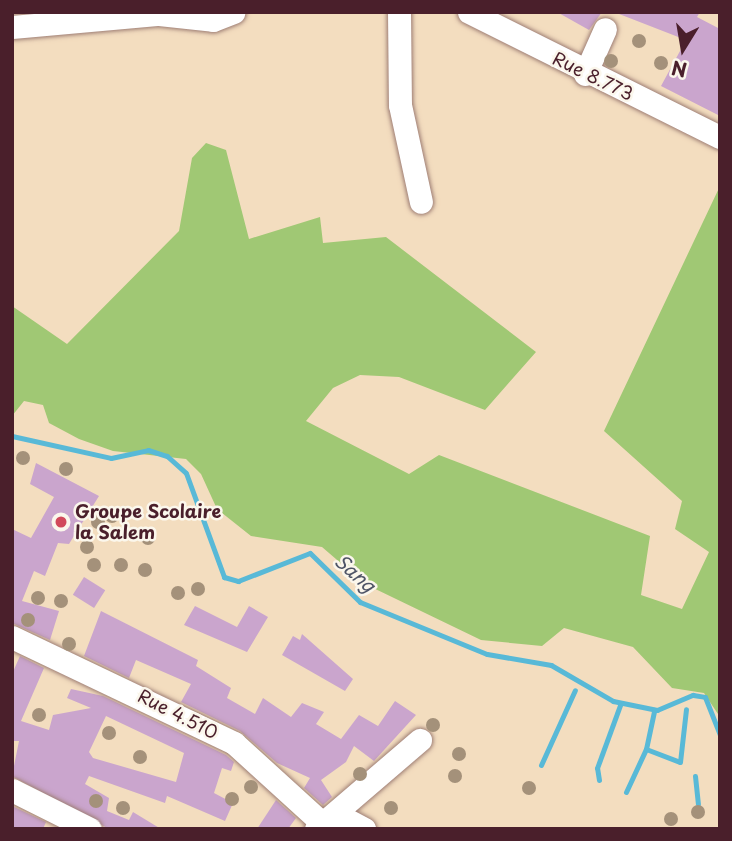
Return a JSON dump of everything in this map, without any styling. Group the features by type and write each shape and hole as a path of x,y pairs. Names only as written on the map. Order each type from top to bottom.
{"street":[{"path":"12,26 159,14 213,20 234,12"},
{"path":"399,12 400,105 421,202"},
{"name":"Rue 8.773","path":"469,12 585,74 720,136"},
{"path":"585,74 605,29"},
{"name":"Rue 4.510","path":"12,637 234,743 325,822 364,829"},
{"path":"325,822 420,740"},
{"path":"12,790 90,829"}],"green space":[{"path":"206,143 226,150 249,239 320,217 323,243 386,237 536,352 485,410 399,377 360,375 333,388 306,421 409,474 439,455 650,536 641,595 682,609 709,552 675,529 682,501 604,431 720,186 720,717 704,693 672,688 633,647 564,628 542,646 481,640 365,584 322,547 251,536 217,509 201,474 186,459 113,451 79,439 49,423 43,405 24,401 12,416 12,306 67,344 179,231 192,158"}],"building":[{"path":"557,12 602,12 589,30"},
{"path":"614,12 700,12 697,17 720,29 720,116 661,86 686,40"},
{"path":"36,463 99,496 69,544 58,543 45,576 34,571 22,601 59,611 50,640 12,623 12,529 31,538 54,497 30,484"},
{"path":"84,577 105,590 94,608 73,595"},
{"path":"195,606 237,627 249,606 268,617 247,652 184,625"},
{"path":"101,611 198,660 196,666 231,688 227,698 255,714 263,698 291,717 302,703 324,712 316,724 341,739 359,715 378,726 395,701 416,715 374,761 354,746 346,762 321,780 332,797 323,805 304,788 310,778 277,763 240,731 181,702 191,684 136,660 129,678 84,656"},
{"path":"302,634 353,679 345,691 282,655 293,636 300,640"},
{"path":"20,656 44,668 21,721 49,730 53,715 91,708 67,698 71,689 103,696 226,755 234,762 231,771 222,768 214,793 233,803 225,821 167,796 165,803 89,776 85,784 109,798 107,811 129,820 133,812 161,829 109,829 12,776 19,741 12,741 12,674","holes":["106,716 184,753 176,782 93,758 89,752"]},
{"path":"276,800 296,818 288,829 257,829"},
{"path":"12,806 46,822 43,829 12,829"}],"waterway":[{"name":"Sang","path":"12,436 111,458 148,450 167,456 186,473 224,577 238,581 310,553 360,602 487,654 551,665 613,701 657,710 693,695 705,697 720,735"},
{"path":"541,765 575,690"},
{"path":"599,780 597,768 620,705"},
{"path":"646,749 680,762 686,709"},
{"path":"626,792 646,749 654,710"},
{"path":"695,776 698,804"}],"place":[{"name":"Groupe Scolaire la Salem","path":"61,522"}]}
